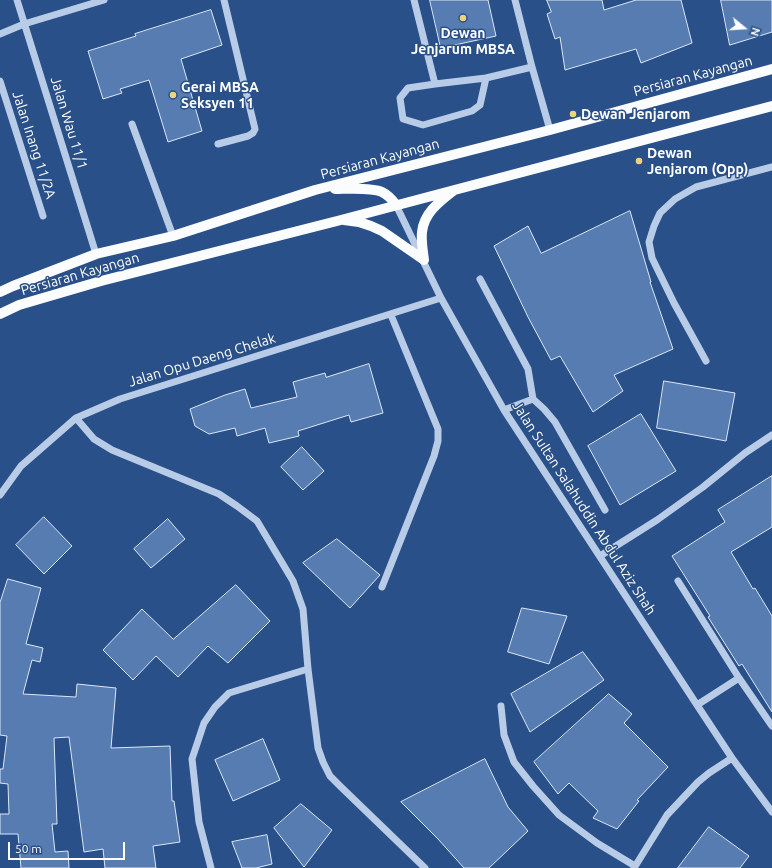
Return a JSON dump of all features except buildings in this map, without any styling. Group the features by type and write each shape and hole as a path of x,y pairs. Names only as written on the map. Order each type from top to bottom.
{"main road":[{"name":"Persiaran Kayangan","path":"0,292 96,254 173,236 315,190 550,130 772,69"},
{"name":"Persiaran Kayangan","path":"0,314 19,305 101,281 340,220 772,106"},
{"path":"424,260 422,232 427,217 436,204 456,189"},
{"path":"315,190 373,190 382,192 392,199 396,205"},
{"path":"340,220 359,222 382,231 424,260"}],"street":[{"name":"Jalan Wau 11/1","path":"17,0 96,254"},
{"path":"0,34 24,24 104,0"},
{"path":"218,144 248,136 255,129 224,0"},
{"path":"414,0 435,84"},
{"path":"515,0 550,130"},
{"path":"486,78 480,104 472,111 423,125 403,119 400,98 408,88 486,78 532,67"},
{"name":"Jalan Inang 11/2A","path":"0,81 42,216"},
{"path":"132,124 173,236"},
{"path":"706,360 674,303 652,258 649,242 654,226 660,214 675,199 696,187 772,167"},
{"name":"Jalan Sultan Salahuddin Abdul Aziz Shah","path":"396,205 424,260 441,298 504,410 732,758 772,812"},
{"path":"480,279 528,369 533,399 555,422 605,510"},
{"name":"Jalan Opu Daeng Chelak","path":"0,495 21,466 76,418 120,399 441,298"},
{"path":"382,587 434,456 438,441 438,429 391,314"},
{"path":"504,410 533,399"},
{"path":"76,418 94,439 112,450 219,494 257,521 293,581 303,609 308,669 318,748 322,762 330,776 425,868"},
{"path":"600,556 657,520 703,487 745,453 772,435"},
{"path":"678,581 739,678 772,726"},
{"path":"212,868 199,822 192,759 204,723 215,707 229,693 308,669"},
{"path":"697,705 739,678"},
{"path":"501,706 504,735 514,762 533,786 559,815 597,843 635,867 667,815 698,782 732,758"}],"place":[{"name":"Dewan Jenjarum MBSA","path":"463,18"},
{"name":"Gerai MBSA Seksyen 11","path":"173,95"},
{"name":"Dewan Jenjarom","path":"573,114"},
{"name":"Dewan Jenjarom (Opp)","path":"639,161"}]}
